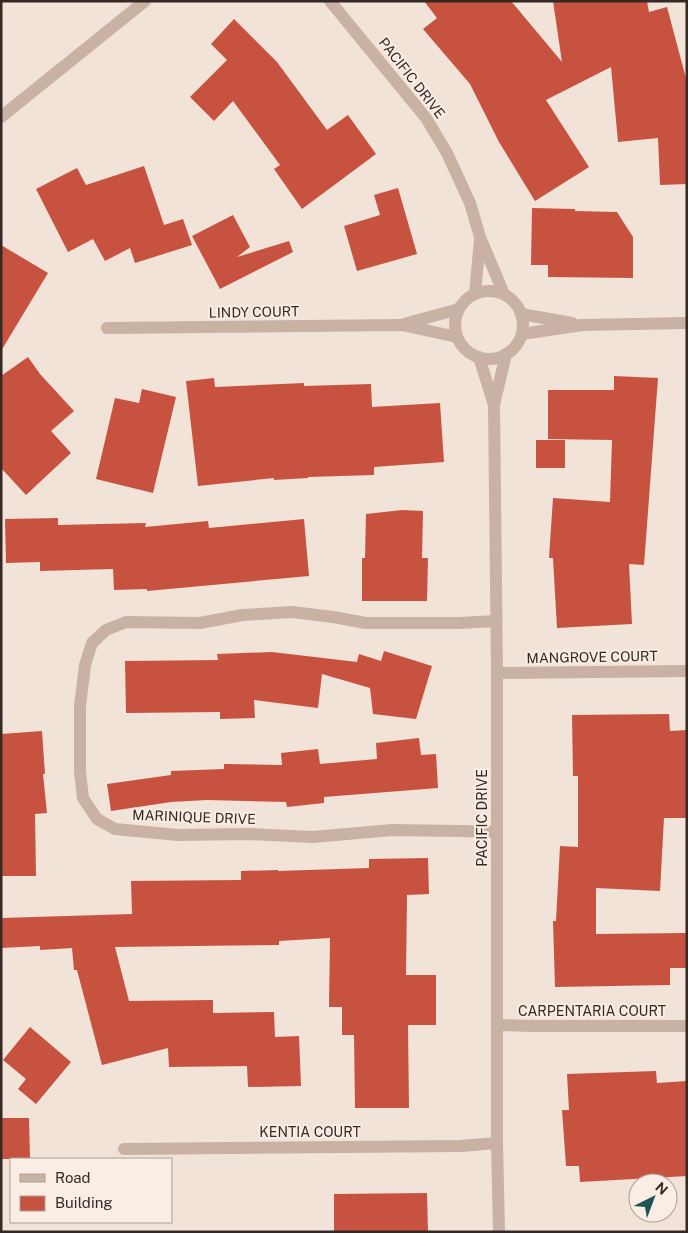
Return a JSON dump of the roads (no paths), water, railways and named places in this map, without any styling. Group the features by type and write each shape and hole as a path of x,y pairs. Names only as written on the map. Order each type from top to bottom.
{"street":[{"path":"1,117 145,1"},
{"name":"PACIFIC DRIVE","path":"330,1 426,118 447,153 470,203 480,237 504,294"},
{"name":"PACIFIC DRIVE","path":"475,294 480,237"},
{"path":"484,292 504,294 517,306 521,314 522,334 518,342 513,349 497,358 488,359 470,353 457,337 455,328 459,309 466,300 475,294 484,292"},
{"name":"LINDY COURT","path":"402,325 459,309"},
{"path":"521,314 582,325"},
{"path":"522,334 582,325 687,323"},
{"name":"LINDY COURT","path":"107,328 402,325 457,337"},
{"name":"PACIFIC DRIVE","path":"499,1232 494,405 506,354"},
{"name":"PACIFIC DRIVE","path":"479,357 494,405"},
{"name":"MARINIQUE DRIVE","path":"496,621 366,623 333,616 292,612 242,616 200,623 126,622 106,630 92,643 85,665 80,706 80,772 83,798 97,819 115,829 178,835 248,834 313,837 392,830 497,832"},
{"name":"MANGROVE COURT","path":"497,673 687,671"},
{"name":"CARPENTARIA COURT","path":"497,1025 687,1026"},
{"name":"KENTIA COURT","path":"124,1149 460,1146 497,1143"}]}
